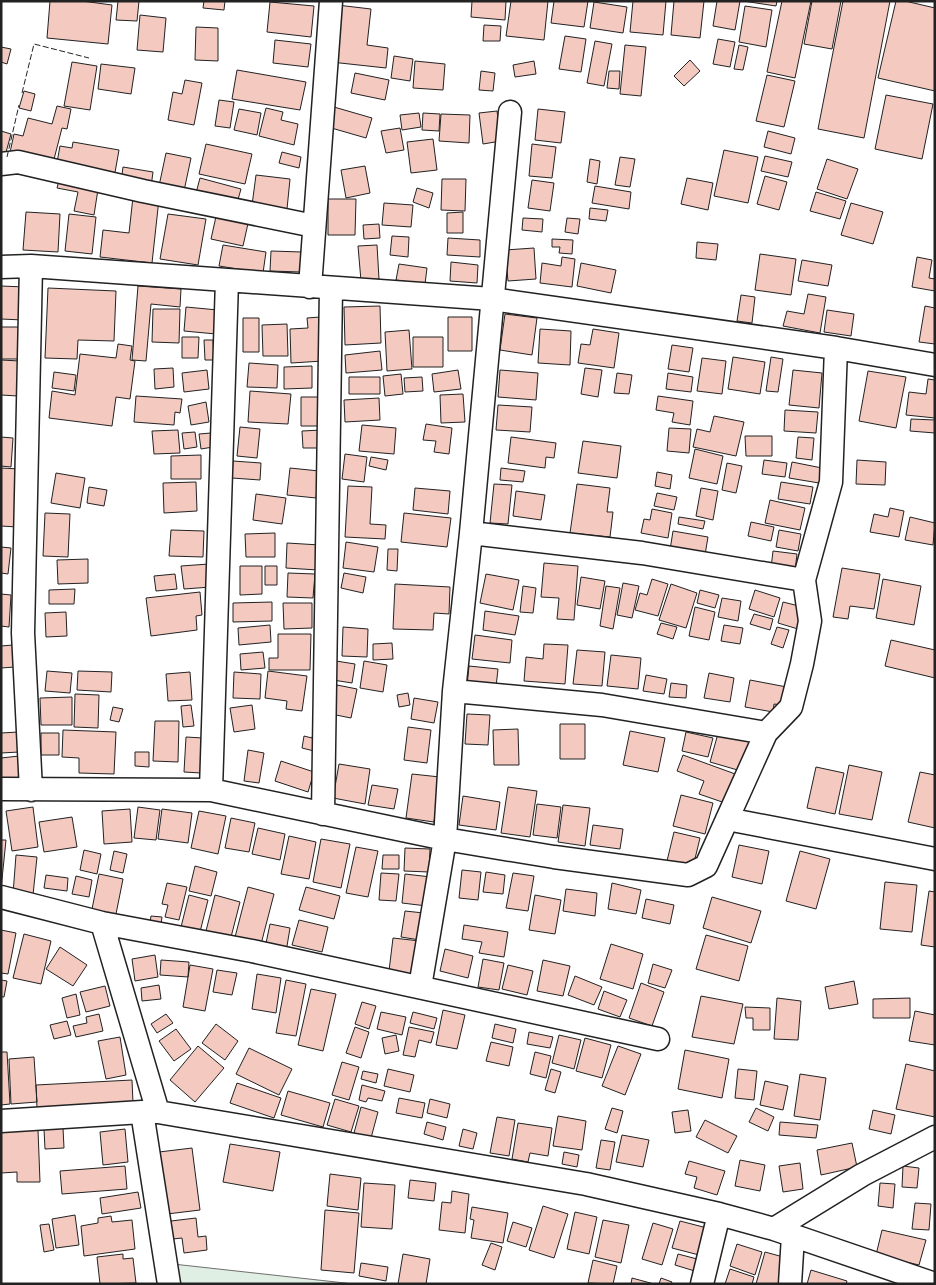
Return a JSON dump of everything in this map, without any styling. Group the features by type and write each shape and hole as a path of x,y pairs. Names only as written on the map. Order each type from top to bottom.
{"street":[{"path":"323,814 320,287 314,226 331,1"},
{"path":"420,987 445,839 454,691 471,533 510,112"},
{"path":"1,164 18,162 143,191 314,226"},
{"path":"1,267 32,266 492,299 836,348 935,365"},
{"path":"31,790 24,633 32,266"},
{"path":"211,790 227,280"},
{"path":"1,789 211,790 445,839 554,857 688,875 706,866 766,733 791,707 802,664 810,621 804,580 831,482 836,348"},
{"path":"471,533 642,553 804,580"},
{"path":"454,691 602,705 766,733"},
{"path":"727,819 935,859"},
{"path":"1,898 102,923 262,953 658,1039"},
{"path":"102,923 150,1112 169,1284"},
{"path":"1,1121 150,1112 586,1184 719,1214 784,1232 935,1284"},
{"path":"784,1232 862,1175 935,1137"},
{"path":"702,1284 719,1214"},
{"path":"784,1232 790,1284"}],"green space":[{"path":"173,1264 354,1284 176,1284"}],"building":[{"path":"50,1 82,1 112,5 108,44 47,38"},
{"path":"118,1 139,1 137,21 116,20"},
{"path":"204,1 225,1 224,10 203,8"},
{"path":"472,1 506,1 505,20 471,17"},
{"path":"511,1 548,1 544,40 506,36"},
{"path":"554,1 588,1 584,27 551,23"},
{"path":"633,1 666,1 663,35 630,32"},
{"path":"674,1 704,1 700,38 671,35"},
{"path":"717,1 740,1 735,30 713,26"},
{"path":"743,1 777,1 776,6"},
{"path":"782,1 811,1 795,78 767,72"},
{"path":"812,1 841,1 832,49 804,44"},
{"path":"843,1 890,1 864,138 818,129"},
{"path":"896,1 905,1 935,8 935,91 878,78"},
{"path":"270,2 314,6 311,37 267,32"},
{"path":"594,2 627,7 623,33 590,28"},
{"path":"337,5 371,9 367,45 388,48 386,68 331,62"},
{"path":"745,6 772,10 766,47 739,42"},
{"path":"140,15 166,18 163,52 137,50"},
{"path":"484,25 501,26 500,41 483,41"},
{"path":"196,27 218,28 218,61 195,60"},
{"path":"565,36 586,39 581,72 559,69"},
{"path":"718,39 735,42 730,67 713,64"},
{"path":"275,40 311,44 308,67 273,63"},
{"path":"595,41 612,44 604,86 587,83"},
{"path":"625,45 646,47 641,96 620,94"},
{"path":"739,45 748,47 743,70 734,69"},
{"path":"1,47 11,49 7,64 1,62"},
{"path":"394,56 413,59 410,81 391,78"},
{"path":"690,60 700,71 684,86 674,76"},
{"path":"415,61 445,64 443,90 413,88"},
{"path":"534,61 536,74 515,77 513,65"},
{"path":"72,62 97,66 90,110 64,106"},
{"path":"101,64 135,68 131,94 98,89"},
{"path":"237,70 306,82 300,110 232,99"},
{"path":"481,71 495,73 493,91 479,90"},
{"path":"609,71 620,71 619,89 607,88"},
{"path":"355,73 389,80 385,100 351,93"},
{"path":"767,75 795,81 784,127 756,121"},
{"path":"185,80 202,83 194,125 168,120 173,92 182,94"},
{"path":"24,91 35,94 31,111 19,108"},
{"path":"886,95 933,104 922,159 875,149"},
{"path":"219,100 234,102 230,128 215,126"},
{"path":"57,106 71,109 67,129 62,128 52,167 9,157 14,134 23,136 28,118 52,124"},
{"path":"334,107 372,118 366,138 328,127"},
{"path":"266,108 283,112 281,120 298,124 294,145 259,136"},
{"path":"239,109 261,113 257,135 234,130"},
{"path":"538,109 565,112 561,143 535,140"},
{"path":"497,111 501,141 483,144 479,113"},
{"path":"419,113 421,127 402,130 400,115"},
{"path":"423,113 440,114 439,131 422,130"},
{"path":"441,114 470,115 469,143 439,141"},
{"path":"400,128 404,150 386,153 381,131"},
{"path":"1,131 11,134 5,156 1,155"},
{"path":"768,131 795,138 791,154 764,147"},
{"path":"433,139 437,170 411,173 407,142"},
{"path":"73,142 119,150 114,178 56,168 60,146 72,148"},
{"path":"206,144 252,154 245,184 199,174"},
{"path":"532,144 556,147 552,178 529,176"},
{"path":"724,150 758,157 748,203 714,196"},
{"path":"282,152 301,157 299,168 279,163"},
{"path":"166,153 191,158 184,191 159,186"},
{"path":"765,156 792,162 788,177 761,171"},
{"path":"620,157 635,159 630,187 615,185"},
{"path":"590,159 600,161 597,184 587,182"},
{"path":"827,159 858,169 847,199 817,189"},
{"path":"365,166 370,193 346,198 341,170"},
{"path":"123,167 153,172 151,187 121,182"},
{"path":"256,175 290,179 287,209 252,205"},
{"path":"60,176 99,183 94,215 74,211 78,192 57,188"},
{"path":"765,176 787,182 779,210 757,204"},
{"path":"200,178 241,189 237,203 196,193"},
{"path":"687,178 713,183 708,210 681,204"},
{"path":"442,179 466,179 465,211 441,210"},
{"path":"532,180 554,183 550,211 528,208"},
{"path":"595,186 631,192 629,209 592,203"},
{"path":"417,188 433,193 429,208 413,202"},
{"path":"816,192 846,201 840,219 810,211"},
{"path":"133,197 159,199 152,263 100,257 103,230 129,233"},
{"path":"328,199 356,199 355,235 328,235"},
{"path":"384,203 413,205 411,227 382,225"},
{"path":"851,203 883,212 873,244 841,235"},
{"path":"590,208 608,210 606,221 589,219"},
{"path":"26,212 60,214 58,252 23,250"},
{"path":"217,212 249,219 243,246 211,239"},
{"path":"463,212 463,233 447,233 447,213"},
{"path":"69,214 96,217 92,254 65,251"},
{"path":"168,214 206,219 198,265 160,259"},
{"path":"523,218 543,219 542,232 522,230"},
{"path":"567,218 580,219 578,234 565,232"},
{"path":"379,224 380,238 364,239 363,225"},
{"path":"392,236 409,237 408,257 390,255"},
{"path":"448,238 480,240 480,257 447,255"},
{"path":"552,239 573,240 572,254 559,253 560,247 552,247"},
{"path":"697,242 718,244 716,260 696,258"},
{"path":"223,245 266,252 263,273 219,266"},
{"path":"377,245 379,279 361,281 358,246"},
{"path":"534,248 536,279 508,281 505,250"},
{"path":"271,251 302,252 301,272 270,271"},
{"path":"760,254 796,259 791,295 755,290"},
{"path":"562,257 575,259 572,287 540,283 542,263 561,266"},
{"path":"917,257 932,260 929,278 935,279 935,291 912,287"},
{"path":"802,260 832,265 828,286 798,281"},
{"path":"451,262 478,265 477,283 450,281"},
{"path":"581,263 616,270 611,293 577,286"},
{"path":"399,264 427,268 425,284 396,280"},
{"path":"1,286 25,287 23,320 1,319"},
{"path":"138,286 181,289 180,307 151,304 146,361 132,360"},
{"path":"48,288 116,291 114,341 78,340 77,359 45,358"},
{"path":"808,294 826,297 820,333 783,326 787,311 804,314"},
{"path":"741,295 755,297 752,323 737,321"},
{"path":"380,306 381,343 345,345 344,307"},
{"path":"925,306 935,308 935,344 919,342"},
{"path":"186,307 218,310 216,334 184,331"},
{"path":"153,309 180,309 179,343 152,342"},
{"path":"827,310 854,314 851,336 824,332"},
{"path":"505,314 537,318 532,355 500,350"},
{"path":"320,317 323,361 291,363 290,329 308,328 307,318"},
{"path":"448,317 472,317 472,351 448,351"},
{"path":"243,318 259,318 259,352 243,352"},
{"path":"287,324 288,356 263,356 262,325"},
{"path":"1,327 23,327 23,359 1,359"},
{"path":"540,329 571,331 570,365 538,363"},
{"path":"593,329 619,333 614,368 578,363 581,344 590,345"},
{"path":"409,330 412,369 387,371 385,332"},
{"path":"182,337 199,337 198,358 182,358"},
{"path":"413,337 443,337 443,367 413,367"},
{"path":"204,340 213,340 214,360 205,360"},
{"path":"118,344 132,346 130,360 135,361 130,399 116,397 112,426 49,418 52,391 75,395 80,354 116,358"},
{"path":"672,345 693,348 689,372 668,369"},
{"path":"380,351 382,370 346,373 345,355"},
{"path":"733,357 765,362 760,394 728,389"},
{"path":"771,357 783,359 778,392 766,391"},
{"path":"702,358 726,361 722,394 697,391"},
{"path":"1,360 20,361 18,396 1,395"},
{"path":"249,363 278,365 277,388 247,387"},
{"path":"312,366 312,388 284,389 284,367"},
{"path":"173,368 174,387 155,389 154,369"},
{"path":"585,368 602,370 598,397 581,394"},
{"path":"207,370 209,389 184,392 182,373"},
{"path":"458,370 461,389 434,392 432,374"},
{"path":"500,370 538,373 536,400 498,397"},
{"path":"793,370 822,373 819,408 789,405"},
{"path":"868,371 906,377 896,428 859,421"},
{"path":"54,372 76,375 74,391 52,388"},
{"path":"617,373 632,375 629,394 614,393"},
{"path":"668,373 693,377 691,392 666,389"},
{"path":"401,374 403,394 385,396 383,376"},
{"path":"349,377 380,377 380,394 349,394"},
{"path":"422,377 423,391 405,392 404,378"},
{"path":"928,379 935,380 935,418 906,415 909,392 926,394"},
{"path":"250,391 291,394 288,424 248,422"},
{"path":"463,394 465,422 441,423 440,395"},
{"path":"136,396 182,399 180,413 175,412 174,425 134,422"},
{"path":"658,396 693,401 690,425 672,422 674,413 656,410"},
{"path":"301,397 324,397 324,426 301,426"},
{"path":"379,398 380,420 345,422 344,400"},
{"path":"206,402 209,422 191,425 188,406"},
{"path":"498,405 532,407 530,432 496,430"},
{"path":"785,410 818,412 816,433 784,431"},
{"path":"714,416 744,422 736,456 693,447 697,429 710,432"},
{"path":"911,419 935,420 935,433 910,431"},
{"path":"426,424 452,428 449,454 434,452 436,441 423,440"},
{"path":"362,425 396,428 394,454 359,451"},
{"path":"240,427 260,429 257,458 237,456"},
{"path":"669,428 691,429 689,453 667,451"},
{"path":"178,430 180,453 154,454 152,431"},
{"path":"322,430 323,448 303,448 302,431"},
{"path":"195,432 197,447 184,449 182,433"},
{"path":"211,433 213,447 201,449 199,434"},
{"path":"745,436 772,436 772,456 746,456"},
{"path":"1,437 13,438 11,467 1,466"},
{"path":"511,437 556,443 554,458 546,457 545,468 508,463"},
{"path":"798,437 814,438 812,460 796,458"},
{"path":"583,441 621,446 617,478 578,473"},
{"path":"695,449 723,456 717,484 689,478"},
{"path":"345,454 367,457 364,482 342,479"},
{"path":"201,455 201,479 171,479 171,456"},
{"path":"371,457 388,460 386,470 369,466"},
{"path":"764,460 787,463 785,477 762,474"},
{"path":"857,460 886,462 885,485 856,484"},
{"path":"233,461 261,463 260,480 232,478"},
{"path":"792,462 822,468 819,483 789,478"},
{"path":"727,463 742,466 736,493 722,490"},
{"path":"1,468 20,469 17,527 1,526"},
{"path":"290,468 319,471 316,498 287,495"},
{"path":"501,468 525,471 523,482 500,480"},
{"path":"657,472 672,475 670,489 655,486"},
{"path":"56,473 85,478 80,508 51,503"},
{"path":"196,482 197,511 164,513 163,483"},
{"path":"781,482 813,487 810,504 778,499"},
{"path":"494,484 512,485 508,524 490,523"},
{"path":"577,484 610,488 607,512 613,512 610,537 570,533"},
{"path":"348,486 372,487 370,524 386,525 385,539 345,537"},
{"path":"89,487 107,490 104,506 87,503"},
{"path":"415,488 450,491 448,514 413,510"},
{"path":"701,488 718,491 713,520 696,516"},
{"path":"516,491 545,495 541,520 513,516"},
{"path":"657,493 677,497 674,510 654,506"},
{"path":"256,494 286,498 282,524 253,520"},
{"path":"770,500 805,508 800,530 765,523"},
{"path":"890,508 904,511 899,537 870,532 874,514 888,517"},
{"path":"652,509 672,513 668,538 641,533 644,519 650,520"},
{"path":"45,513 70,514 68,557 43,556"},
{"path":"404,513 451,518 447,547 401,542"},
{"path":"679,517 705,521 703,529 678,524"},
{"path":"910,517 935,523 933,545 905,540"},
{"path":"751,522 774,527 771,541 748,536"},
{"path":"171,530 204,531 203,557 169,556"},
{"path":"779,530 801,534 798,551 776,547"},
{"path":"673,531 708,537 705,555 670,550"},
{"path":"275,533 275,557 246,557 245,534"},
{"path":"346,542 378,547 374,572 343,568"},
{"path":"287,543 320,545 318,570 286,568"},
{"path":"1,547 11,548 8,574 1,573"},
{"path":"388,549 398,549 397,571 387,570"},
{"path":"773,551 797,554 795,571 771,568"},
{"path":"88,559 88,583 58,584 57,560"},
{"path":"544,563 578,566 574,620 557,619 559,598 541,597"},
{"path":"209,564 211,587 184,589 181,566"},
{"path":"240,566 262,566 262,594 240,595"},
{"path":"265,566 277,566 277,585 265,585"},
{"path":"842,568 880,574 874,609 850,606 848,619 833,617"},
{"path":"288,573 315,574 313,598 287,597"},
{"path":"344,573 366,577 363,593 341,588"},
{"path":"175,574 177,589 156,591 154,576"},
{"path":"486,574 519,580 513,610 480,603"},
{"path":"581,577 605,581 600,609 577,605"},
{"path":"652,579 668,584 658,616 635,610 640,593 647,595"},
{"path":"883,579 921,586 914,625 876,618"},
{"path":"623,583 639,586 632,618 617,615"},
{"path":"395,584 450,587 449,614 434,613 433,630 393,629"},
{"path":"671,584 697,593 686,628 659,620"},
{"path":"523,586 536,588 533,613 520,612"},
{"path":"606,586 620,588 613,629 600,626"},
{"path":"75,589 74,604 49,604 49,590"},
{"path":"700,590 719,595 715,608 697,603"},
{"path":"755,590 780,598 774,617 749,609"},
{"path":"200,592 202,615 196,616 197,630 151,636 146,598"},
{"path":"1,594 11,595 9,627 1,626"},
{"path":"722,598 741,601 738,621 718,617"},
{"path":"272,602 272,621 233,622 233,603"},
{"path":"783,602 803,607 798,629 778,623"},
{"path":"283,603 312,603 312,628 284,629"},
{"path":"695,607 715,612 709,640 689,636"},
{"path":"485,611 519,616 515,635 483,630"},
{"path":"66,612 67,636 46,637 45,613"},
{"path":"754,614 773,619 770,630 750,624"},
{"path":"661,623 677,627 673,639 657,634"},
{"path":"270,625 271,642 239,645 238,628"},
{"path":"724,625 743,628 740,644 721,641"},
{"path":"343,627 368,629 367,657 342,656"},
{"path":"777,627 789,630 783,648 771,644"},
{"path":"278,634 311,634 310,670 269,670 269,658 278,658"},
{"path":"475,635 512,640 510,663 472,659"},
{"path":"891,640 935,650 935,678 885,666"},
{"path":"392,643 393,659 373,660 373,644"},
{"path":"544,644 568,645 565,684 524,681 526,657 543,659"},
{"path":"13,645 15,667 1,668 1,646"},
{"path":"577,650 605,652 602,686 573,684"},
{"path":"263,652 265,668 241,670 240,654"},
{"path":"611,655 641,658 638,689 607,686"},
{"path":"336,661 355,664 352,683 333,680"},
{"path":"364,661 387,665 383,692 360,688"},
{"path":"469,666 498,669 496,687 467,685"},
{"path":"47,671 72,673 70,693 45,691"},
{"path":"78,671 112,672 111,692 77,690"},
{"path":"268,671 307,676 302,711 286,709 287,701 265,698"},
{"path":"190,672 192,700 168,701 166,674"},
{"path":"234,672 261,674 260,699 233,698"},
{"path":"709,673 734,678 730,702 704,698"},
{"path":"646,675 667,679 664,694 643,691"},
{"path":"750,680 792,688 788,706 774,704 773,712 745,707"},
{"path":"671,683 687,685 686,698 669,697"},
{"path":"337,685 357,689 351,718 331,714"},
{"path":"408,693 410,705 399,707 397,695"},
{"path":"75,694 99,695 98,728 74,727"},
{"path":"72,697 72,725 41,725 40,698"},
{"path":"414,698 438,702 434,723 411,719"},
{"path":"191,705 194,726 183,727 181,706"},
{"path":"252,705 255,729 234,732 230,708"},
{"path":"113,707 123,709 119,722 110,720"},
{"path":"467,714 490,715 488,745 465,744"},
{"path":"155,721 179,721 178,762 153,761"},
{"path":"560,724 585,724 585,759 560,759"},
{"path":"408,727 431,730 427,763 404,760"},
{"path":"314,729 318,752 302,748 304,736 312,738"},
{"path":"518,729 519,765 494,765 493,730"},
{"path":"63,730 116,732 114,774 79,773 79,758 62,757"},
{"path":"719,730 751,739 741,771 710,762"},
{"path":"630,731 665,738 658,772 623,765"},
{"path":"18,732 19,752 1,753 1,733"},
{"path":"686,732 713,738 708,757 682,751"},
{"path":"41,733 59,733 59,755 41,755"},
{"path":"186,737 203,738 201,773 184,772"},
{"path":"248,750 264,753 259,783 244,781"},
{"path":"135,752 149,752 149,767 135,766"},
{"path":"683,755 738,775 728,804 699,794 704,781 677,771"},
{"path":"19,756 21,779 1,781 1,758"},
{"path":"281,761 314,772 308,792 275,781"},
{"path":"339,764 370,769 365,804 333,798"},
{"path":"849,765 882,772 872,820 839,814"},
{"path":"816,767 844,773 835,814 807,808"},
{"path":"920,772 935,775 935,828 908,822"},
{"path":"412,774 440,777 434,822 406,818"},
{"path":"372,785 398,789 394,809 368,805"},
{"path":"508,787 537,791 530,837 501,833"},
{"path":"681,795 713,803 705,834 673,826"},
{"path":"463,796 500,802 496,830 459,825"},
{"path":"537,804 561,807 557,838 533,835"},
{"path":"563,805 590,808 585,846 558,842"},
{"path":"33,807 38,847 12,851 6,811"},
{"path":"138,807 160,810 156,840 134,838"},
{"path":"130,809 132,842 104,844 102,811"},
{"path":"162,809 192,813 188,843 158,839"},
{"path":"199,811 226,816 218,854 191,848"},
{"path":"72,817 77,847 44,852 39,822"},
{"path":"231,818 255,823 249,852 225,848"},
{"path":"593,825 623,829 620,849 590,845"},
{"path":"258,828 285,834 280,860 252,854"},
{"path":"674,832 700,838 692,871 666,865"},
{"path":"289,836 316,842 309,879 281,874"},
{"path":"321,839 350,844 341,888 313,882"},
{"path":"1,840 6,840 1,889"},
{"path":"739,845 769,851 762,884 732,877"},
{"path":"356,847 378,851 368,897 346,893"},
{"path":"405,848 430,849 429,872 404,871"},
{"path":"84,850 101,854 97,874 80,870"},
{"path":"114,851 127,854 123,873 110,870"},
{"path":"800,851 830,859 816,909 786,901"},
{"path":"16,855 37,857 33,895 13,894"},
{"path":"383,855 399,855 399,869 382,869"},
{"path":"195,866 217,872 211,896 189,891"},
{"path":"462,870 481,872 478,900 459,898"},
{"path":"486,872 505,875 503,894 483,892"},
{"path":"381,873 399,874 396,901 379,900"},
{"path":"513,873 534,876 528,911 506,908"},
{"path":"99,874 123,879 115,919 91,914"},
{"path":"405,874 431,877 427,906 402,903"},
{"path":"46,875 68,878 67,891 44,888"},
{"path":"76,876 92,880 89,897 72,894"},
{"path":"885,882 917,885 912,932 880,929"},
{"path":"167,883 187,887 179,920 165,917 168,905 162,904"},
{"path":"612,883 641,890 636,914 608,909"},
{"path":"248,887 274,894 260,948 234,941"},
{"path":"306,887 340,896 334,919 299,910"},
{"path":"566,889 597,893 595,916 563,911"},
{"path":"929,891 935,892 935,947 921,945"},
{"path":"189,895 208,900 199,936 180,931"},
{"path":"215,895 240,902 229,945 204,939"},
{"path":"535,895 561,900 555,934 529,930"},
{"path":"712,897 761,911 751,943 703,928"},
{"path":"646,899 674,905 670,924 642,918"},
{"path":"405,911 424,913 420,940 401,937"},
{"path":"151,916 162,917 160,930 149,928"},
{"path":"299,920 328,927 322,952 292,945"},
{"path":"270,924 290,928 286,952 265,948"},
{"path":"464,925 508,932 504,957 479,953 482,942 462,939"},
{"path":"1,930 16,933 8,974 1,973"},
{"path":"24,934 51,941 41,984 13,978"},
{"path":"706,935 748,946 739,981 696,969"},
{"path":"393,938 420,941 415,975 389,971"},
{"path":"611,944 643,954 633,989 600,979"},
{"path":"60,947 87,965 73,986 46,969"},
{"path":"445,949 473,956 468,978 440,971"},
{"path":"155,955 158,977 135,981 132,959"},
{"path":"483,959 504,963 499,990 478,987"},
{"path":"161,960 189,962 188,977 160,975"},
{"path":"543,960 570,966 563,996 537,991"},
{"path":"653,964 672,970 665,988 648,983"},
{"path":"190,965 213,969 205,1011 183,1007"},
{"path":"508,965 533,971 527,995 502,989"},
{"path":"217,970 237,973 232,995 213,992"},
{"path":"257,974 281,978 276,1013 252,1009"},
{"path":"575,976 602,987 594,1005 568,995"},
{"path":"1,980 7,981 4,997 1,997"},
{"path":"286,980 306,984 296,1036 276,1033"},
{"path":"854,981 858,1004 829,1009 825,987"},
{"path":"641,983 664,992 652,1026 629,1018"},
{"path":"159,985 161,999 142,1001 141,988"},
{"path":"105,986 110,1006 86,1012 80,992"},
{"path":"311,989 336,994 323,1051 298,1045"},
{"path":"604,991 627,1000 620,1017 598,1009"},
{"path":"76,994 80,1015 67,1018 62,998"},
{"path":"701,996 743,1004 734,1044 692,1037"},
{"path":"777,998 801,1001 798,1040 774,1039"},
{"path":"910,998 910,1018 873,1018 873,999"},
{"path":"362,1002 376,1006 369,1029 355,1024"},
{"path":"745,1007 770,1008 770,1030 753,1030 753,1018 746,1018"},
{"path":"443,1010 465,1015 457,1049 436,1045"},
{"path":"915,1011 935,1015 935,1045 909,1041"},
{"path":"381,1012 406,1017 402,1035 377,1029"},
{"path":"413,1012 437,1018 434,1029 410,1023"},
{"path":"99,1014 103,1031 76,1037 73,1026 87,1023 86,1017"},
{"path":"166,1014 173,1023 157,1033 151,1024"},
{"path":"67,1021 71,1035 54,1039 50,1025"},
{"path":"216,1024 238,1041 225,1060 202,1043"},
{"path":"495,1024 516,1029 513,1043 492,1038"},
{"path":"355,1027 369,1032 361,1058 346,1053"},
{"path":"409,1027 434,1032 431,1043 419,1040 415,1057 403,1055"},
{"path":"176,1029 191,1049 174,1061 159,1041"},
{"path":"529,1032 553,1037 550,1048 527,1044"},
{"path":"396,1035 399,1051 385,1054 382,1038"},
{"path":"559,1035 581,1040 574,1069 552,1063"},
{"path":"120,1037 126,1075 106,1079 98,1041"},
{"path":"585,1038 611,1045 602,1078 576,1071"},
{"path":"491,1042 513,1047 509,1066 486,1061"},
{"path":"198,1046 224,1068 195,1102 170,1080"},
{"path":"618,1046 641,1054 625,1095 602,1086"},
{"path":"249,1048 292,1069 279,1095 236,1074"},
{"path":"685,1050 729,1059 722,1098 678,1089"},
{"path":"1,1052 7,1052 10,1104 1,1105"},
{"path":"535,1052 551,1056 546,1078 530,1074"},
{"path":"34,1057 37,1102 11,1104 9,1059"},
{"path":"342,1062 359,1067 349,1100 332,1095"},
{"path":"906,1064 935,1071 935,1117 896,1109"},
{"path":"388,1069 414,1075 410,1092 384,1086"},
{"path":"551,1069 561,1072 555,1093 545,1090"},
{"path":"738,1069 757,1071 754,1100 735,1098"},
{"path":"363,1071 378,1074 376,1083 361,1079"},
{"path":"800,1074 826,1078 820,1120 794,1116"},
{"path":"132,1080 133,1103 37,1108 36,1085"},
{"path":"765,1081 788,1086 783,1110 760,1105"},
{"path":"237,1083 281,1098 274,1118 230,1103"},
{"path":"362,1085 385,1091 382,1101 368,1098 366,1102 359,1100"},
{"path":"288,1091 330,1103 323,1127 281,1115"},
{"path":"399,1098 425,1103 422,1118 396,1113"},
{"path":"335,1099 359,1106 351,1132 327,1125"},
{"path":"430,1099 450,1104 447,1118 427,1113"},
{"path":"361,1107 378,1112 371,1138 354,1133"},
{"path":"612,1108 623,1111 617,1133 605,1129"},
{"path":"756,1108 774,1117 768,1131 749,1122"},
{"path":"688,1110 691,1131 675,1133 672,1112"},
{"path":"873,1110 895,1115 891,1134 869,1129"},
{"path":"558,1116 586,1121 582,1150 553,1146"},
{"path":"497,1117 515,1120 509,1156 490,1153"},
{"path":"705,1120 737,1136 728,1153 696,1137"},
{"path":"427,1122 446,1127 443,1140 424,1134"},
{"path":"780,1122 818,1125 816,1138 779,1135"},
{"path":"518,1123 552,1128 548,1156 530,1153 528,1162 512,1159"},
{"path":"63,1128 64,1148 45,1149 44,1129"},
{"path":"125,1129 128,1162 103,1165 100,1132"},
{"path":"463,1129 477,1133 473,1149 459,1146"},
{"path":"38,1130 40,1182 17,1182 17,1172 1,1173 1,1131"},
{"path":"622,1135 649,1140 643,1167 616,1162"},
{"path":"601,1140 615,1142 610,1170 596,1168"},
{"path":"852,1143 857,1167 821,1175 817,1150"},
{"path":"230,1144 280,1152 273,1191 223,1182"},
{"path":"192,1148 200,1210 167,1214 159,1152"},
{"path":"564,1152 579,1155 577,1167 562,1164"},
{"path":"740,1160 765,1165 760,1191 735,1186"},
{"path":"689,1161 725,1171 717,1195 694,1188 697,1177 685,1174"},
{"path":"800,1163 803,1189 783,1192 779,1166"},
{"path":"125,1166 127,1189 62,1194 60,1171"},
{"path":"903,1166 919,1168 917,1188 902,1187"},
{"path":"330,1174 361,1178 358,1210 327,1206"},
{"path":"410,1180 436,1183 434,1201 408,1198"},
{"path":"364,1183 395,1185 392,1229 361,1227"},
{"path":"880,1183 895,1184 893,1208 878,1206"},
{"path":"452,1191 469,1194 465,1233 439,1230 442,1202 451,1203"},
{"path":"138,1192 141,1208 102,1214 100,1198"},
{"path":"915,1203 931,1204 929,1230 912,1229"},
{"path":"543,1206 568,1214 554,1258 529,1250"},
{"path":"472,1207 508,1213 503,1243 471,1238 474,1220 470,1219"},
{"path":"325,1210 359,1213 354,1273 321,1270"},
{"path":"575,1212 597,1217 589,1254 567,1249"},
{"path":"75,1215 79,1245 56,1248 52,1219"},
{"path":"111,1216 112,1222 132,1220 135,1249 84,1256 81,1226 98,1223 98,1218"},
{"path":"196,1218 198,1237 206,1236 207,1250 184,1253 182,1238 173,1239 171,1221"},
{"path":"603,1220 629,1225 621,1263 595,1257"},
{"path":"680,1221 711,1229 703,1256 672,1248"},
{"path":"513,1222 532,1228 526,1247 507,1241"},
{"path":"653,1223 673,1229 662,1265 642,1259"},
{"path":"49,1224 54,1250 44,1252 40,1225"},
{"path":"882,1230 926,1240 919,1265 876,1255"},
{"path":"491,1243 502,1247 495,1270 482,1265"},
{"path":"737,1244 762,1252 755,1275 730,1266"},
{"path":"765,1252 787,1258 779,1284 756,1284"},
{"path":"123,1254 123,1259 133,1258 136,1283 100,1284 97,1257"},
{"path":"403,1254 430,1259 426,1284 398,1284"},
{"path":"678,1254 701,1260 698,1272 675,1265"},
{"path":"593,1260 617,1266 613,1284 588,1283"},
{"path":"361,1263 388,1267 386,1281 359,1276"},
{"path":"730,1269 754,1277 752,1284 725,1284"},
{"path":"811,1270 847,1281 846,1284 807,1284"},
{"path":"632,1278 654,1284 631,1284"},
{"path":"661,1278 672,1282 671,1284 659,1284"}],"fence":[{"path":"22,93 34,44 89,58"},
{"path":"7,157 19,105"}]}
